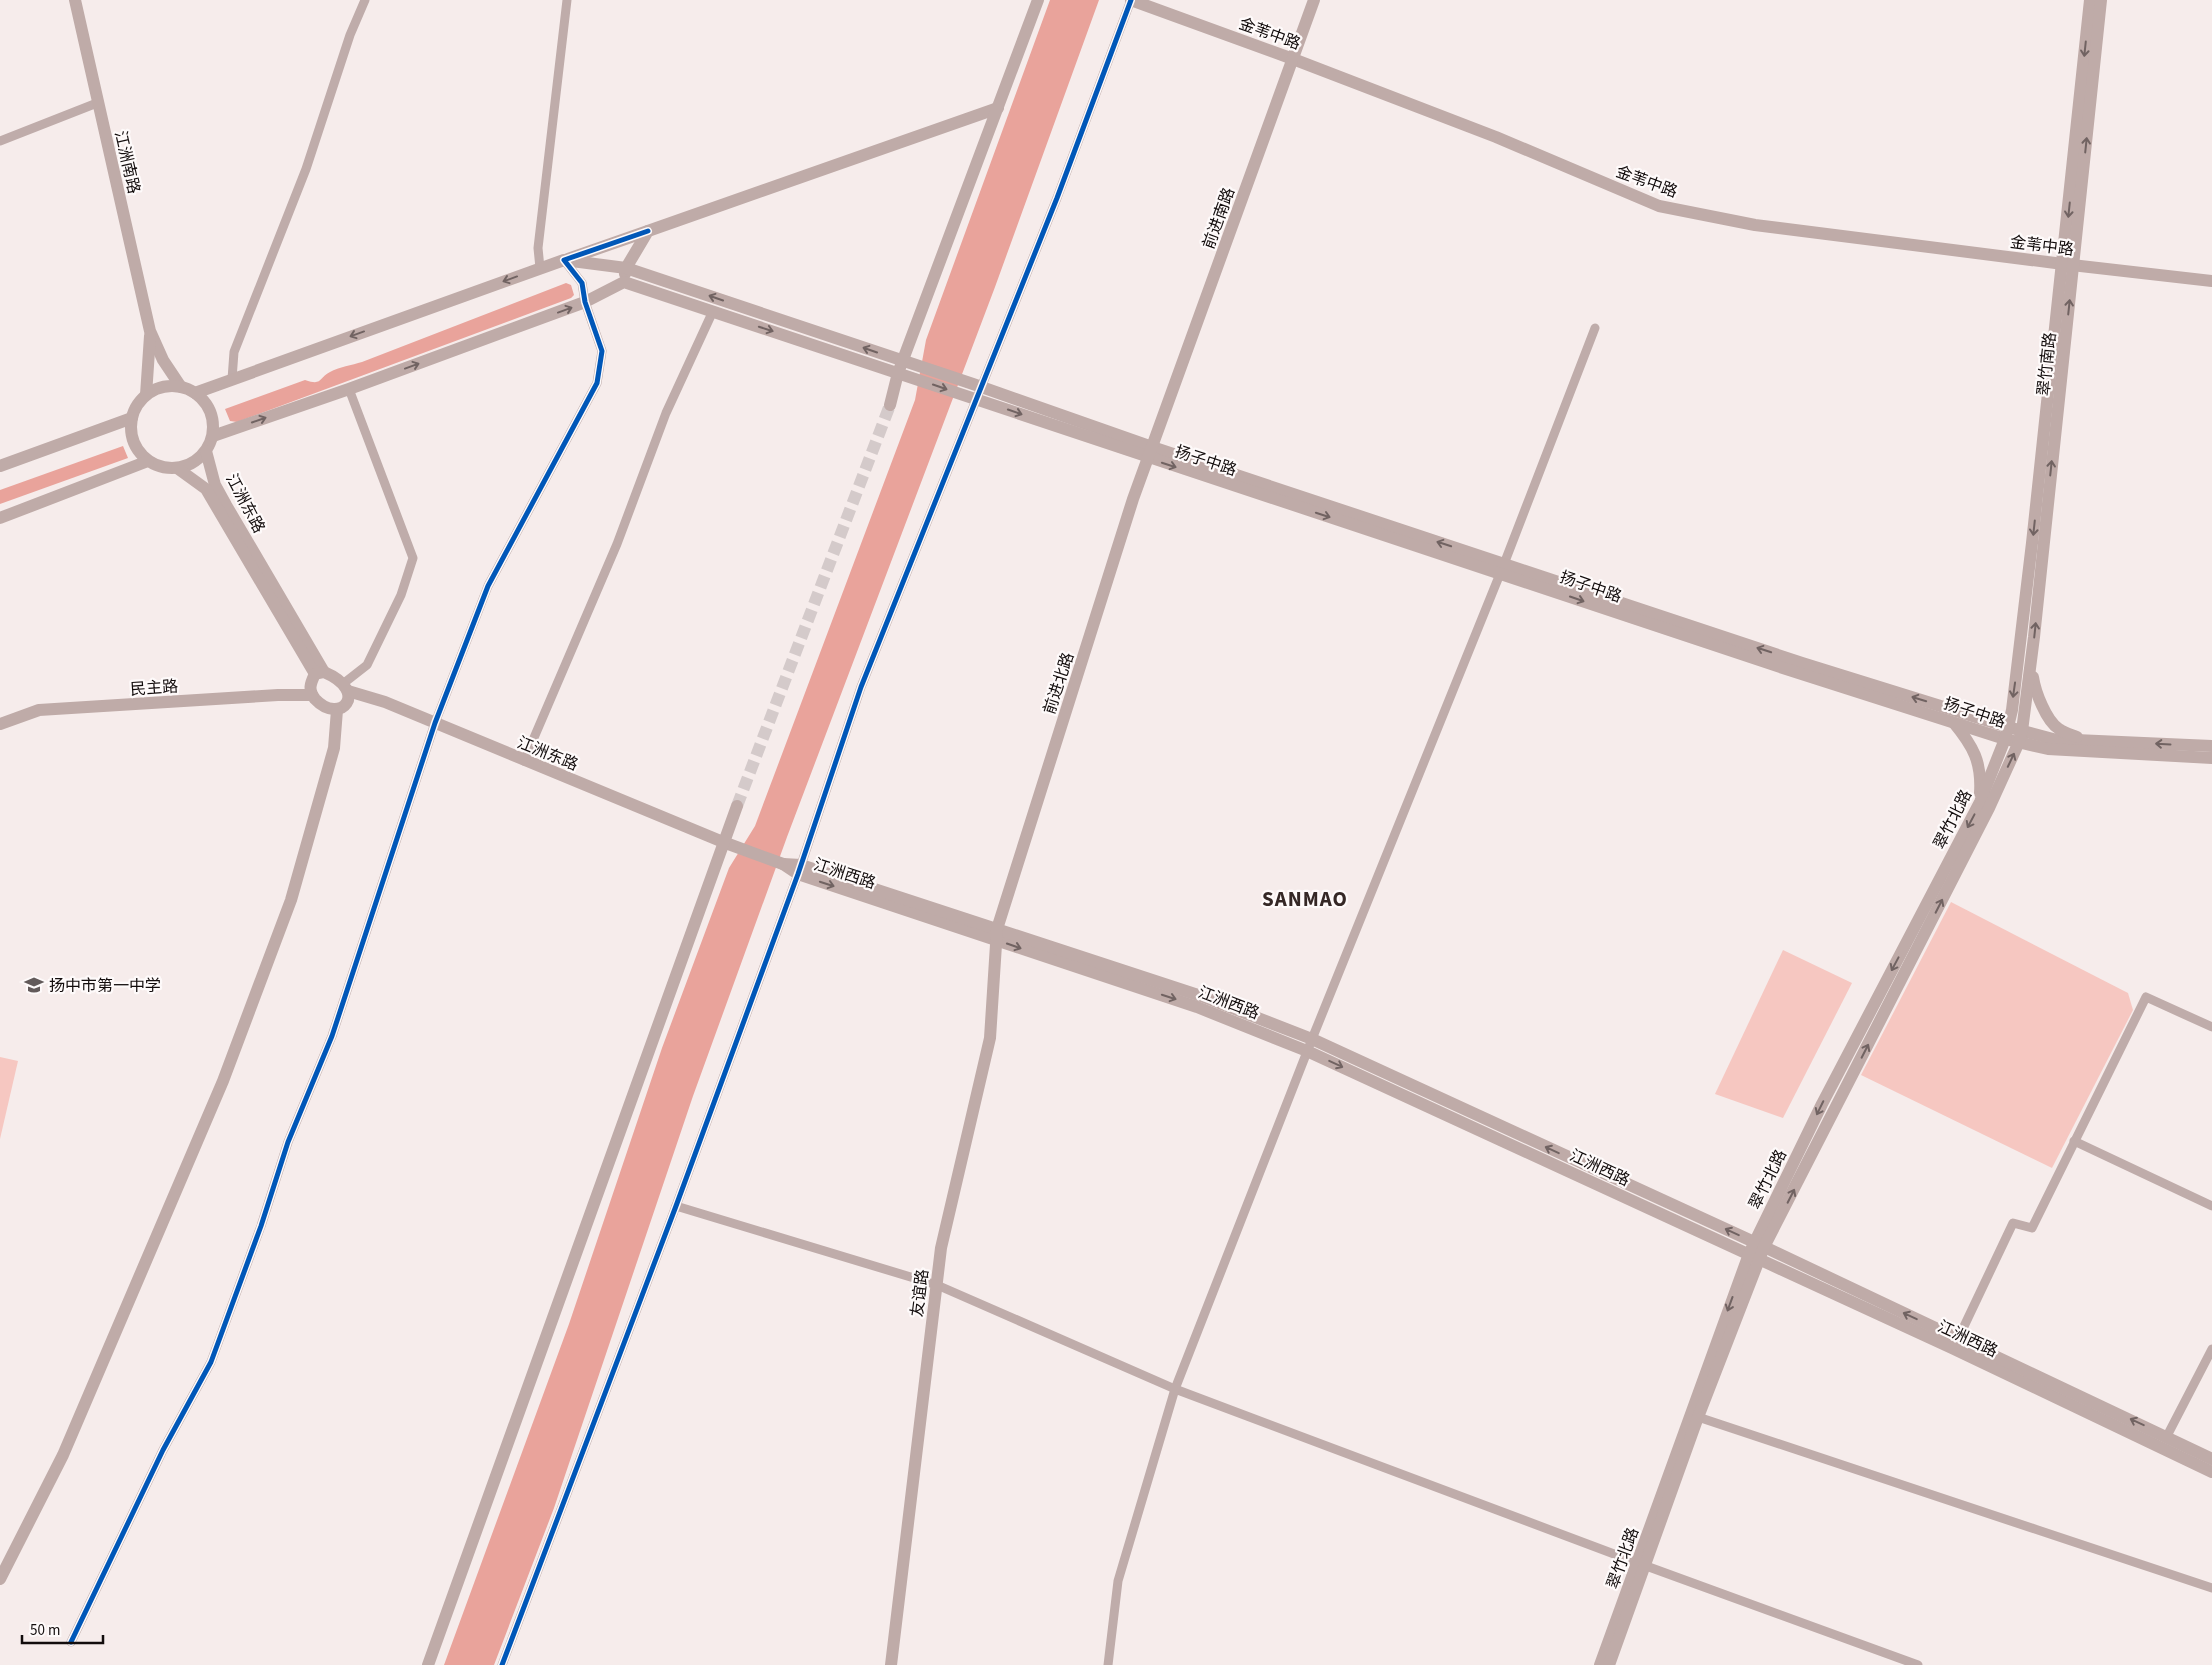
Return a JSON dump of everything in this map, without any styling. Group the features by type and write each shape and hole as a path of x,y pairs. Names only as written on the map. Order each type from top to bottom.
{"main road":[{"name":"江洲南路","path":"75,0 150,331"},
{"path":"890,405 901,367 1038,0"},
{"name":"金苇中路","path":"1131,0 1293,59 1496,137 1659,206 1755,225 2068,265 2212,280"},
{"name":"前进南路","path":"1150,452 1314,0"},
{"name":"翠竹南路","path":"2021,736 2031,664 2068,265 2090,0"},
{"name":"翠竹南路","path":"2007,733 2101,0"},
{"path":"195,393 540,268 998,108"},
{"path":"624,282 626,268 648,231"},
{"path":"564,260 626,268 901,367"},
{"path":"213,436 349,389 584,302 624,282 713,311 914,371"},
{"path":"150,331 163,360 181,387"},
{"path":"146,395 163,387 181,387 195,393 210,411 213,419 213,436 206,451 193,463 177,468 157,466 148,461 138,450 132,437 132,418 135,410 146,395 150,367 150,331"},
{"name":"扬子中路","path":"914,371 977,385 1150,452"},
{"name":"扬子中路","path":"914,371 972,398 1150,452 1502,568 1802,663 2007,733"},
{"path":"0,466 132,418"},
{"name":"江洲东路","path":"206,451 215,485 320,673"},
{"name":"前进北路","path":"996,934 1150,452"},
{"path":"0,518 148,461"},
{"name":"江洲东路","path":"177,468 206,489 320,673"},
{"name":"扬子中路","path":"1502,568 1783,668 1954,723 2021,736 2053,739 2212,746"},
{"path":"2031,664 2034,688 2045,710 2058,729 2084,740"},
{"path":"320,673 346,687 349,699 344,706 337,710 327,708 312,695 310,685 320,673"},
{"name":"江洲东路","path":"346,687 728,844 783,864"},
{"name":"民主路","path":"0,724 39,710 278,695 312,695"},
{"path":"0,1579 63,1455 223,1081 291,900 334,748 337,710"},
{"path":"1954,723 1969,742 1979,764 1980,802"},
{"name":"翠竹北路","path":"1609,1665 1642,1565 1757,1251 1822,1104 1980,802 2007,733"},
{"name":"扬子中路","path":"2021,736 2048,749 2212,758"},
{"name":"翠竹北路","path":"1600,1665 1642,1565 1698,1417 1757,1251 1989,808 2021,736"},
{"path":"428,1665 728,844 737,806"},
{"name":"江洲西路","path":"783,864 996,934 1201,996 1757,1251 1958,1339 2168,1436 2212,1459"},
{"name":"友谊路","path":"891,1665 941,1248 990,1038 996,934"},
{"name":"江洲西路","path":"1757,1251 2212,1472"}],"street":[{"path":"232,379 234,352 306,169 350,35 365,0"},
{"path":"540,268 538,248 567,0"},
{"path":"502,1665 676,1206 800,870 861,688 977,385 1057,198 1131,0"},
{"path":"0,141 97,103"},
{"path":"71,1642 163,1450 211,1362 261,1226 288,1142 332,1036 435,723 488,586 597,383 602,351 584,302 582,283 564,260"},
{"path":"524,761 616,544 666,414 713,311"},
{"path":"1108,1665 1118,1581 1175,1389 1309,1045 1502,568 1595,328"},
{"path":"346,687 367,665 401,595 413,558 349,389"},
{"path":"1958,1339 2013,1223 2032,1228 2146,997 2212,1028"},
{"path":"2074,1142 2212,1206"},
{"path":"676,1206 936,1285 1175,1389 1642,1565 1918,1665"},
{"path":"2168,1436 2212,1350"},
{"path":"1698,1417 2212,1588"}],"shaded area":[{"path":"1050,0 1099,0 995,287 787,837 693,1096 554,1508 494,1665 444,1665 569,1324 662,1048 729,868 755,826 915,400 926,340"},
{"path":"566,283 571,285 574,295 571,298 237,422 230,421 225,409 305,380 318,382 326,374 341,367 362,362"},
{"path":"123,446 128,458 0,504 0,490"},
{"path":"1951,902 2128,993 2133,1010 2052,1168 1861,1075"},
{"path":"1783,950 1852,983 1783,1118 1715,1094"},
{"path":"0,1057 18,1061 0,1139"}],"tunnel":[{"path":"737,806 890,405"}],"cycle path":[{"path":"502,1665 676,1206 798,874 861,687 1057,198 1131,0"},
{"path":"71,1642 163,1450 211,1362 261,1226 288,1142 332,1036 435,723 488,586 597,383 602,351 585,302 582,283 564,260 648,231"}],"place":[{"name":"扬中市第一中学","path":"34,985"}],"district":[{"name":"SANMAO","path":"1305,899"}]}
